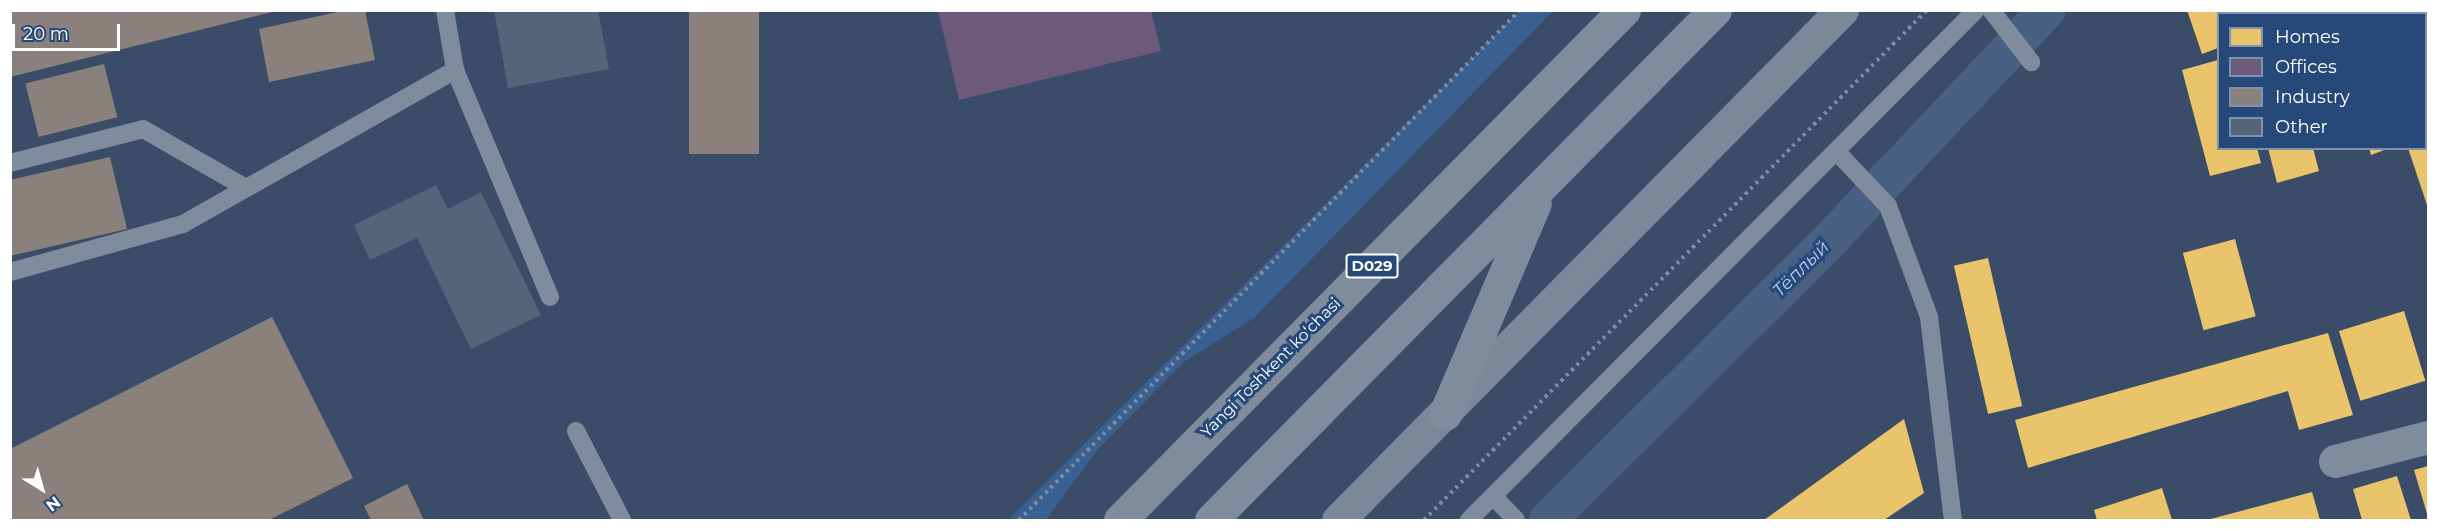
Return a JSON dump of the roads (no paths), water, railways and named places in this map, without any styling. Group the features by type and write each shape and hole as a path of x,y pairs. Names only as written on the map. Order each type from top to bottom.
{"highway":[{"name":"Yangi Toshkent ko‘chasi","path":"1120,520 1624,10"},
{"path":"1211,520 1715,10"},
{"path":"1445,414 1543,185"}],"main road":[{"path":"1338,520 1842,10"}],"street":[{"path":"2335,461 2428,437"}],"lane":[{"path":"445,10 455,70 550,297"},
{"path":"1469,520 1976,10"},
{"path":"1991,10 2031,62"},
{"path":"10,272 183,224 455,70"},
{"path":"10,163 143,129 246,188"},
{"path":"1836,151 1888,206 1929,318 1953,520"},
{"path":"576,431 622,520"},
{"path":"1493,496 1512,516"}],"waterway":[{"name":"Тёплый","path":"1548,520 1830,240 2047,10"}]}
